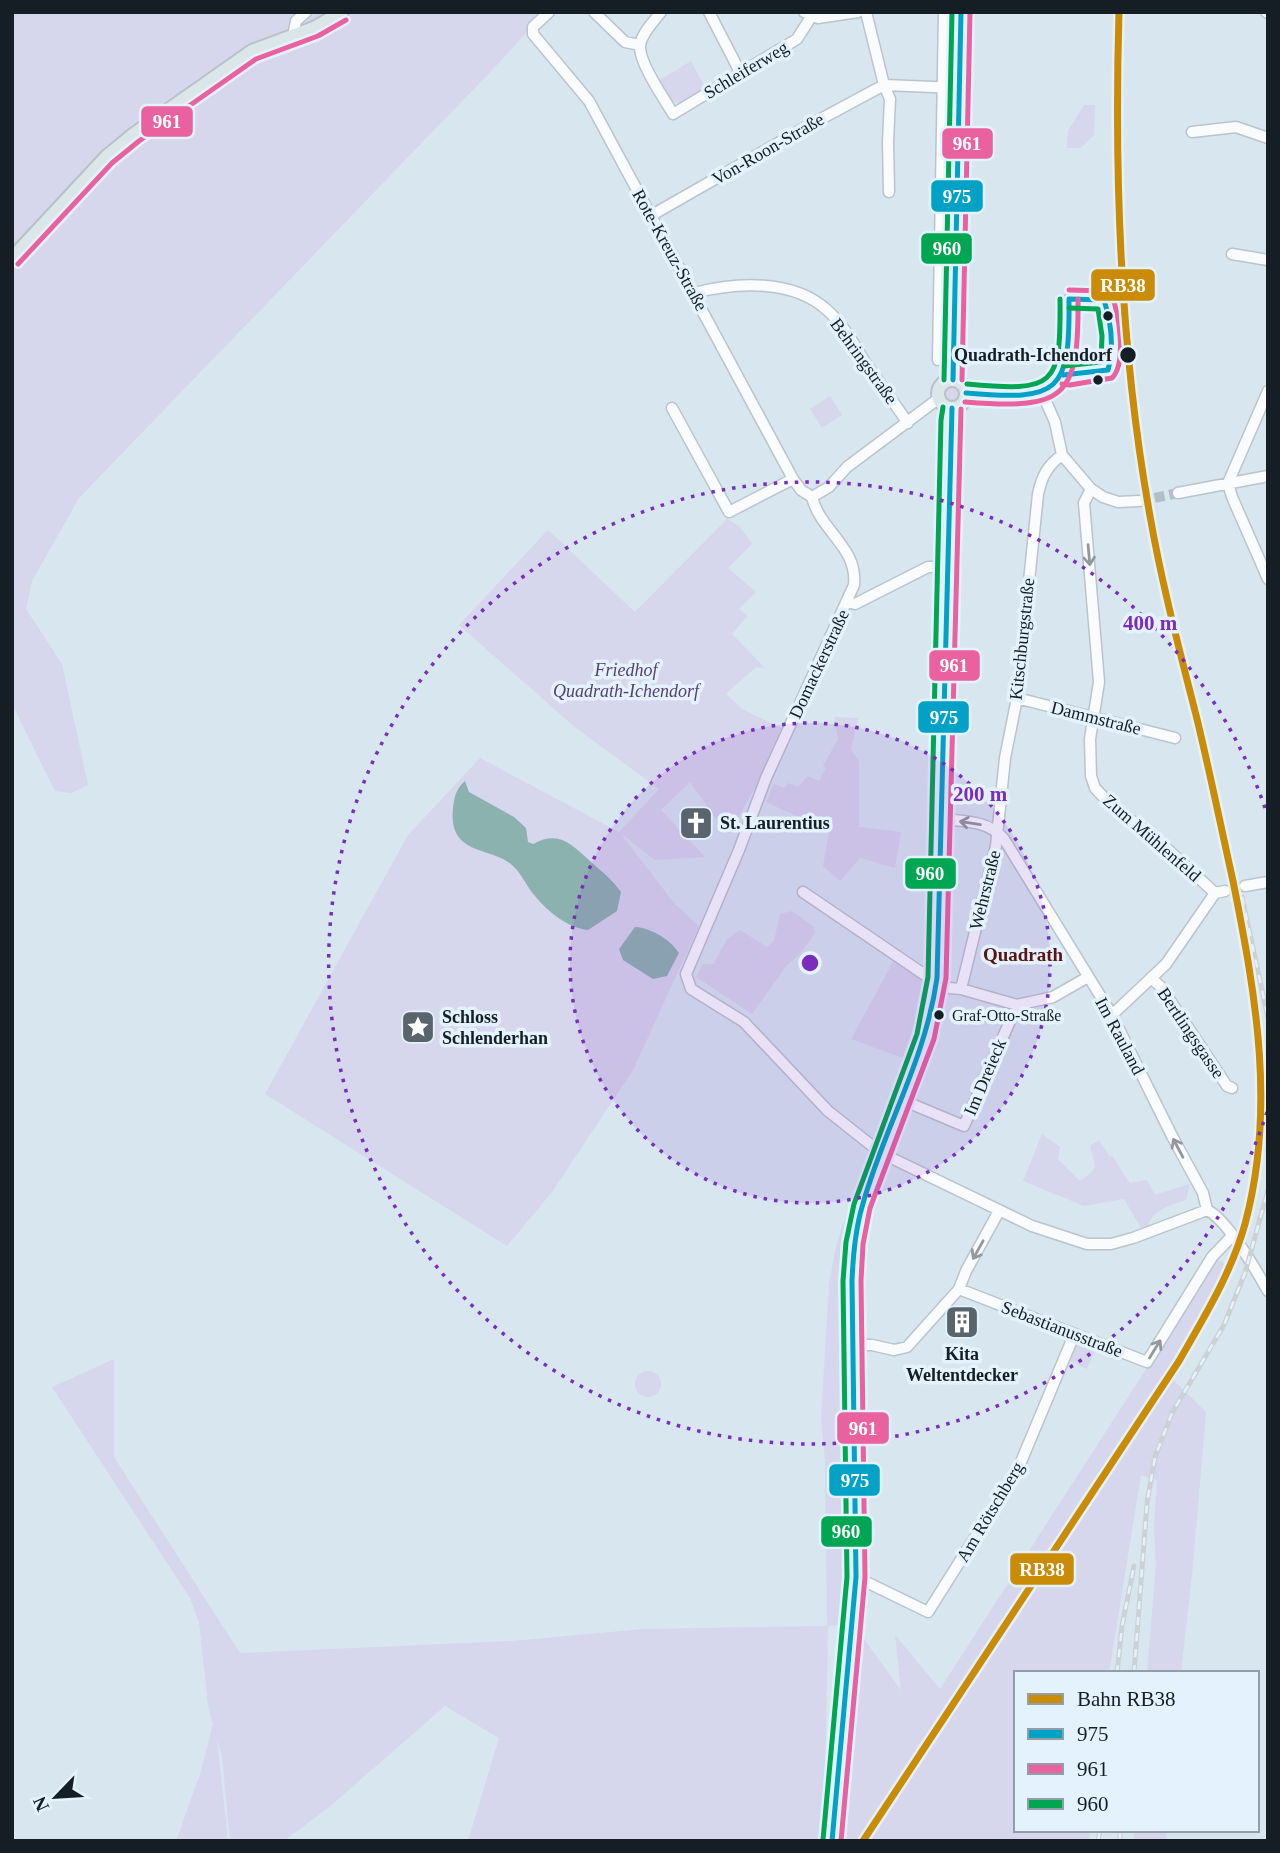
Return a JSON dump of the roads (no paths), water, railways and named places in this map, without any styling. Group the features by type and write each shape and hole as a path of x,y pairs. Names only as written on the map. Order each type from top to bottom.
{"main road":[{"path":"12,258 106,157 134,134 235,61 266,45 324,24 342,12"},
{"path":"953,380 961,12"},
{"path":"953,380 961,383 966,393 963,402 952,408 944,406 938,399 937,391 941,384 953,380"},
{"path":"832,1841 856,1577 853,1246 862,1206 928,1025 937,982 952,408"}],"street":[{"path":"293,36 296,21 306,12"},
{"name":"Rote-Kreuz-Straße","path":"549,12 533,27 533,34 589,101 793,479 802,490 813,497"},
{"path":"594,12 625,42 640,45 661,12"},
{"path":"709,12 741,74"},
{"path":"808,14 826,18 858,12"},
{"path":"866,12 890,99 889,192"},
{"path":"937,360 944,12"},
{"name":"Schleiferweg","path":"640,45 643,58 673,114 797,39 808,14"},
{"path":"884,85 958,88"},
{"name":"Von-Roon-Straße","path":"652,215 884,85"},
{"path":"1192,132 1236,127 1268,138"},
{"path":"1232,254 1268,260"},
{"name":"Behringstraße","path":"694,293 727,288 780,287 804,295 827,310 850,337 908,423"},
{"path":"966,393 1032,395 1042,393 1059,380 1066,367 1069,299"},
{"path":"939,319 954,327"},
{"path":"1268,391 1228,483 1231,497 1268,579"},
{"path":"1042,393 1055,422 1062,455 1091,489 1118,502 1140,500"},
{"path":"813,497 829,487 847,467 938,399"},
{"path":"672,408 729,512 793,479"},
{"name":"Kitschburgstraße","path":"997,831 1005,758 1017,698 1038,494 1049,465 1062,455"},
{"path":"1178,493 1268,476"},
{"name":"Zum Mühlenfeld","path":"1091,489 1084,503 1099,682 1090,739 1091,776 1095,788 1108,802 1220,892 1166,964 1151,978"},
{"name":"Domackerstraße","path":"813,497 818,514 846,548 851,560 854,585 766,779 686,974 691,989 744,1022 828,1111 881,1153"},
{"path":"847,602 855,604 928,567 947,566"},
{"name":"Dammstraße","path":"1017,698 1175,738"},
{"path":"940,819 976,823 997,831"},
{"name":"Im Rauland","path":"997,831 1112,1015 1203,1192 1207,1210 1217,1214 1263,1272 1268,1291"},
{"name":"Wehrstraße","path":"961,989 996,846 997,831"},
{"path":"1245,886 1268,882"},
{"path":"803,892 937,982 1017,1005 1053,997 1088,977"},
{"path":"1112,1015 1151,978"},
{"name":"Bertlingsgasse","path":"1151,978 1161,987 1227,1086 1233,1088"},
{"name":"Im Dreieck","path":"902,1100 964,1126 1017,1005"},
{"path":"881,1153 999,1212 1087,1244 1133,1238 1207,1210"},
{"path":"853,1345 872,1345 894,1350 906,1347 959,1289 999,1212"},
{"name":"Sebastianusstraße","path":"959,1289 1147,1362 1212,1257 1232,1236"},
{"name":"Am Rötschberg","path":"856,1577 928,1612 1018,1469 1074,1335"}],"tunnel":[{"path":"1140,501 1178,493"},
{"path":"1225,891 1245,886"}],"railway":[{"path":"1242,897 1268,1018"},
{"path":"1134,1671 1147,1503 1155,1457 1172,1413 1224,1325 1245,1273 1268,1190"},
{"path":"1117,1671 1122,1626 1134,1566"},
{"path":"1098,1841 1100,1832"},
{"path":"1120,1832 1120,1841"}],"rail line":[{"name":"RB38","path":"863,1841 1179,1361 1232,1260 1245,1224 1254,1181 1261,1095 1249,967 1211,780 1155,542 1132,391 1121,265 1119,12"}],"place":[{"name":"Quadrath-Ichendorf","path":"1128,355"},
{"name":"St. Laurentius","path":"696,823"},
{"name":"Graf-Otto-Straße","path":"939,1015"},
{"name":"Schloss Schlenderhan","path":"418,1027"},
{"name":"Kita Weltentdecker","path":"962,1322"}],"district":[{"name":"Quadrath","path":"1023,954"}],"park label":[{"name":"Friedhof Quadrath-Ichendorf","path":"626,680"}]}
